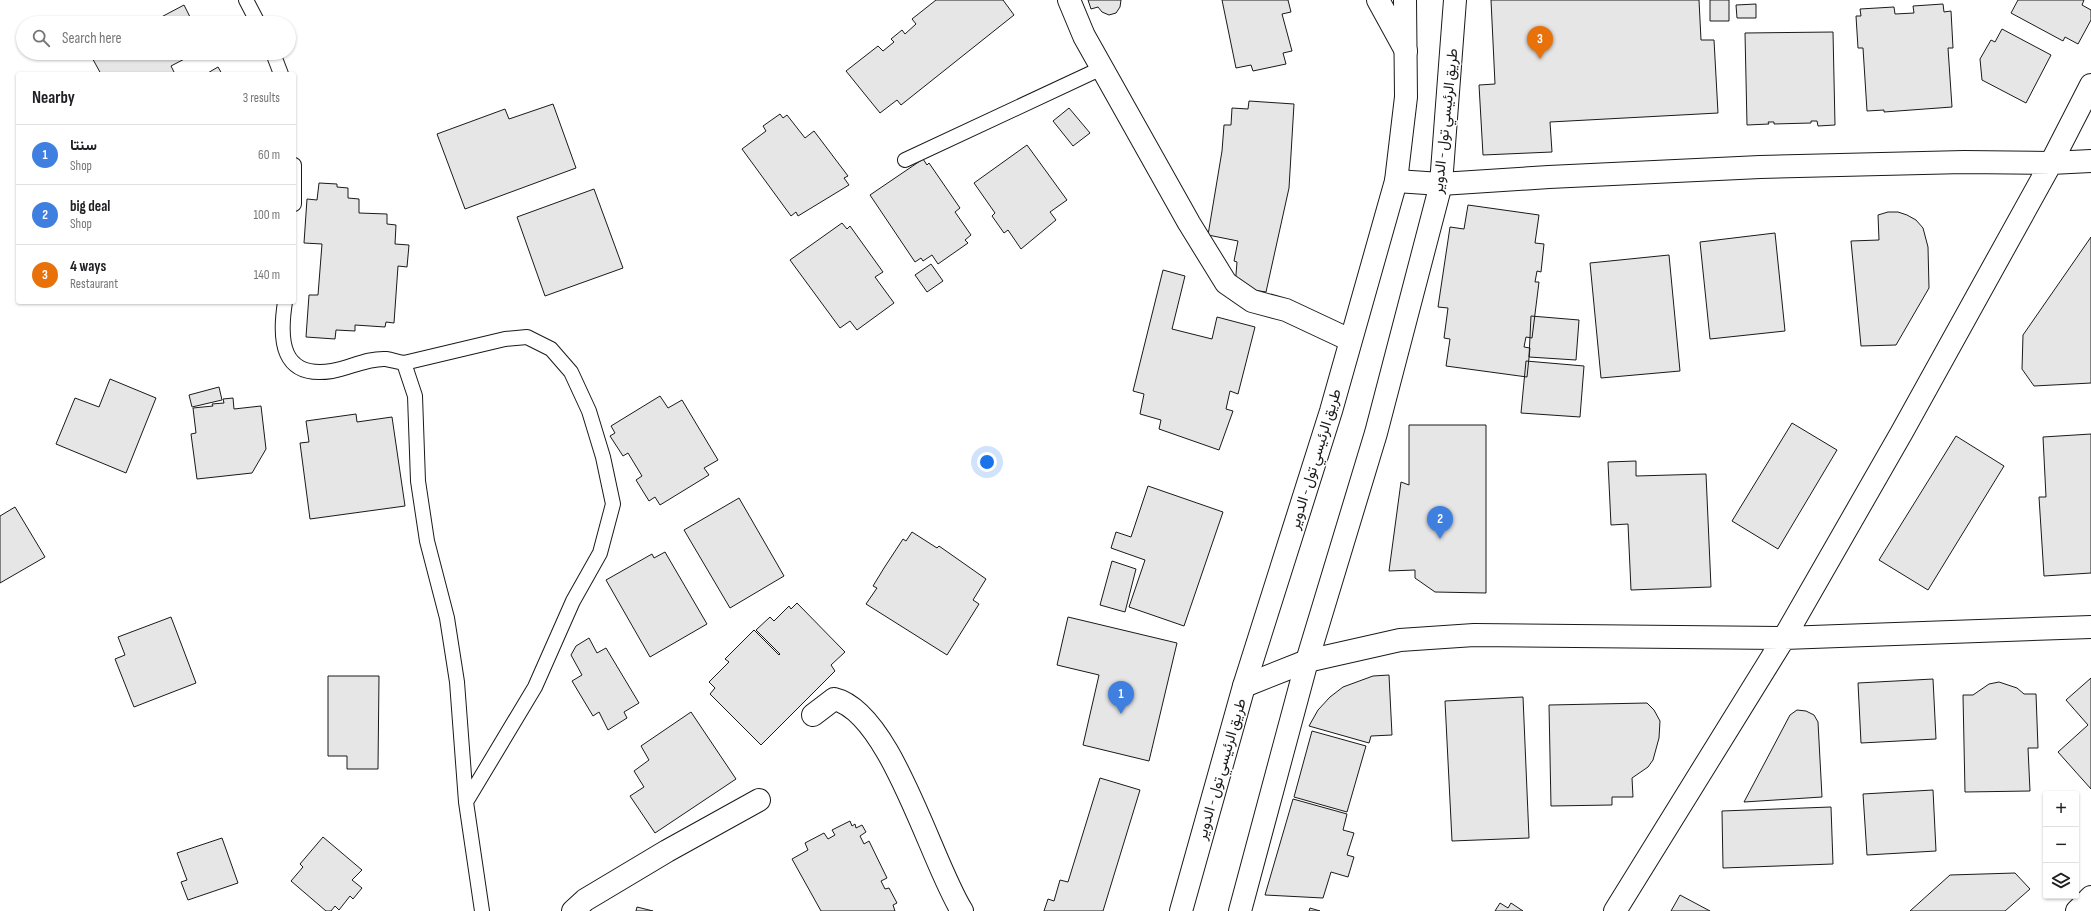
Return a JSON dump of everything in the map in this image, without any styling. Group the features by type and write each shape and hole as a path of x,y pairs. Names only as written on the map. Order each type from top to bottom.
{"street":[{"path":"1069,0 1084,36 1189,223 1226,283 1252,301 1286,310 1350,340"},
{"path":"1378,0 1406,51"},
{"name":"طريق الرئيسي تول - الدوير","path":"1181,911 1244,686 1331,411 1396,181 1406,97 1405,0"},
{"name":"طريق الرئيسي تول - الدوير","path":"1240,911 1307,662 1376,433 1441,184 1454,0"},
{"path":"1615,911 1784,638 1906,425 2050,163 2091,85"},
{"path":"1396,181 1441,184 1760,167 1964,162 2050,163 2091,161"},
{"path":"1244,686 1307,662 1400,640 1474,635 1784,638 2091,627"},
{"path":"813,715 834,699 844,702 860,713 873,728 893,764 962,911"},
{"path":"573,911 585,900 667,851 759,800"},
{"path":"2077,911 2091,897"}],"lane":[{"path":"246,0 254,16"},
{"path":"276,60 280,72"},
{"path":"904,160 1102,68"},
{"path":"284,304 282,322 284,348 294,365 311,373 332,371 362,362 386,359 404,363 506,339 527,337 552,349 571,372 590,411 603,457 613,504 600,553 573,601 535,686 466,802"},
{"path":"404,363 415,396 418,482 427,541 448,618 457,682 466,802 482,911"}],"building":[{"path":"936,0 1003,0 1014,15 901,105 897,100 880,113 846,71 878,46 883,51 894,42 891,39 902,30 905,34 916,24 912,19"},
{"path":"1088,0 1121,0 1120,7 1116,13 1109,15 1102,12 1098,7 1091,9"},
{"path":"1222,0 1288,0 1291,12 1282,14 1292,51 1283,53 1286,64 1253,71 1251,65 1236,68"},
{"path":"1491,0 1699,0 1701,40 1714,40 1718,113 1550,122 1552,152 1483,155 1479,85 1495,84"},
{"path":"1710,0 1729,0 1729,21 1710,21"},
{"path":"2018,0 2084,0 2082,5 2091,10 2091,20 2078,44 2065,37 2063,41 2011,13"},
{"path":"1756,4 1756,18 1737,18 1736,5"},
{"path":"1943,4 1944,12 1951,11 1953,48 1948,48 1952,107 1884,112 1884,110 1867,111 1863,48 1858,48 1856,16 1861,16 1860,9 1894,7 1895,14 1914,13 1913,6"},
{"path":"184,5 190,16 163,16"},
{"path":"2002,29 2051,55 2026,103 1982,80 1980,59 1991,40 1995,42"},
{"path":"1833,32 1835,125 1818,126 1817,121 1811,121 1811,123 1774,124 1774,122 1768,122 1769,124 1747,125 1745,33"},
{"path":"93,60 183,60 171,66 174,72 100,72"},
{"path":"218,67 221,72 209,72"},
{"path":"1249,101 1294,104 1289,188 1266,292 1235,287 1237,262 1234,261 1238,241 1208,235 1222,151 1224,125 1231,125 1232,108 1248,109"},
{"path":"553,104 576,168 465,209 437,134 505,109 509,119"},
{"path":"1069,108 1090,133 1073,146 1053,121"},
{"path":"780,114 783,118 787,115 805,138 814,131 848,176 844,178 849,185 798,216 796,212 791,216 742,149 766,131 763,126"},
{"path":"1027,145 1067,200 1050,212 1056,220 1021,249 1008,230 1004,233 992,216 995,213 974,183"},
{"path":"923,159 927,165 929,163 960,208 955,212 971,235 965,240 968,243 938,264 932,255 923,261 921,258 915,262 870,195"},
{"path":"319,183 337,184 337,187 348,188 348,198 359,199 359,213 387,214 387,224 396,225 395,244 409,245 407,267 398,266 394,323 386,322 385,327 355,325 355,331 336,330 335,339 306,337 309,295 318,295 322,244 304,243 307,199 317,200"},
{"path":"594,189 623,268 545,296 517,217"},
{"path":"1468,205 1539,215 1535,243 1544,244 1541,272 1537,271 1535,282 1539,282 1532,338 1526,337 1524,347 1530,348 1527,377 1446,366 1450,339 1444,338 1448,308 1438,307 1450,227 1464,229"},
{"path":"1888,212 1898,212 1907,215 1916,220 1923,228 1928,247 1929,288 1896,345 1861,346 1851,241 1879,240 1878,215"},
{"path":"842,223 847,229 850,226 883,272 875,277 894,303 857,330 850,321 840,328 790,260"},
{"path":"1775,233 1785,331 1710,339 1700,242"},
{"path":"2091,237 2091,383 2034,386 2022,369 2023,335"},
{"path":"1669,255 1680,371 1601,378 1590,263"},
{"path":"931,264 943,281 927,292 915,275"},
{"path":"1163,270 1185,276 1172,329 1212,339 1217,317 1255,327 1238,394 1230,391 1226,409 1233,411 1219,450 1159,429 1161,420 1140,414 1144,394 1133,391"},
{"path":"1531,316 1579,320 1576,360 1529,357"},
{"path":"1526,361 1584,366 1580,417 1521,413"},
{"path":"110,379 156,398 126,473 56,444 75,398 99,407"},
{"path":"219,387 222,400 192,407 189,395"},
{"path":"660,396 668,408 682,400 718,460 704,468 709,475 660,505 655,497 649,501 636,480 642,476 628,453 623,456 610,436 615,433 611,426"},
{"path":"233,398 234,409 261,406 266,449 252,473 197,479 191,434 196,433 193,408 213,406 212,404 224,403 223,399"},
{"path":"356,414 357,422 392,417 405,506 310,519 300,443 309,442 306,421"},
{"path":"1792,423 1837,450 1778,549 1732,521"},
{"path":"1409,425 1486,425 1486,593 1435,592 1415,578 1415,570 1389,571 1401,482 1409,485"},
{"path":"2091,434 2091,573 2044,576 2039,497 2046,497 2043,437"},
{"path":"1956,436 2004,466 1928,590 1879,560"},
{"path":"1636,461 1636,476 1706,474 1711,587 1631,590 1628,524 1611,525 1608,462"},
{"path":"1148,486 1223,512 1184,626 1129,607 1145,560 1111,548 1116,532 1131,537"},
{"path":"739,498 784,576 730,608 684,530"},
{"path":"15,507 45,557 0,583 0,516"},
{"path":"912,532 937,548 939,546 986,579 973,600 979,604 947,655 866,604 877,588 873,586 884,568 903,539 906,541"},
{"path":"665,552 707,624 650,657 606,580 652,554 654,558"},
{"path":"1112,561 1136,569 1125,612 1100,605"},
{"path":"797,603 845,652 831,665 835,671 761,745 710,694 715,688 709,682 729,662 725,659 754,630 779,655 780,654 756,630 770,617 774,621 789,606 791,609"},
{"path":"171,617 196,683 134,707 115,659 125,655 118,637"},
{"path":"1068,617 1177,643 1149,761 1083,745 1099,675 1057,665"},
{"path":"589,638 597,653 606,648 639,703 624,712 627,718 608,730 599,712 593,716 572,681 582,675 571,655 576,646"},
{"path":"1389,675 1392,735 1371,736 1369,743 1309,726 1318,710 1330,697 1343,687 1373,676"},
{"path":"328,676 379,676 378,769 347,769 347,756 328,756"},
{"path":"2091,678 2091,789 2058,752 2088,725 2066,700"},
{"path":"1933,679 1936,739 1861,743 1858,683"},
{"path":"1999,682 2017,688 2024,694 2036,694 2038,748 2028,748 2030,791 1965,792 1963,695 1973,695 1989,684"},
{"path":"1523,697 1529,838 1452,841 1445,701"},
{"path":"1647,703 1654,710 1660,721 1659,738 1653,760 1648,767 1632,778 1633,797 1612,797 1612,805 1551,806 1549,705"},
{"path":"1797,710 1806,711 1814,715 1818,722 1822,797 1744,802 1790,715"},
{"path":"691,712 736,779 655,833 630,796 644,787 634,771 649,760 641,746"},
{"path":"1312,731 1366,746 1347,812 1294,797"},
{"path":"1100,778 1140,790 1103,911 1044,911 1048,899 1054,901 1060,880 1068,882"},
{"path":"1933,790 1936,851 1867,855 1863,794"},
{"path":"1293,799 1347,814 1343,830 1354,833 1347,855 1354,857 1348,877 1331,872 1323,898 1265,895"},
{"path":"1831,807 1833,864 1723,868 1722,811"},
{"path":"850,821 852,826 855,824 856,828 862,825 866,832 860,836 864,844 869,841 887,878 881,881 885,889 889,888 897,903 893,905 895,911 821,911 792,859 808,850 805,843 824,833 828,839 835,835 832,830"},
{"path":"323,837 362,870 352,880 362,888 353,899 350,896 339,910 335,906 331,911 326,911 291,881 303,867 300,864"},
{"path":"222,838 238,883 188,900 181,882 187,880 177,853"},
{"path":"2015,873 2030,889 2005,911 1910,911 1950,875"},
{"path":"1680,895 1710,911 1671,911"},
{"path":"1500,903 1508,908 1511,903 1523,911 1495,911"},
{"path":"637,907 653,911 636,911"},
{"path":"1310,908 1320,911 1309,911"}],"place":[{"name":"4 ways","path":"1540,59"},
{"name":"big deal","path":"1440,539"},
{"name":"سنتا","path":"1121,714"}]}
